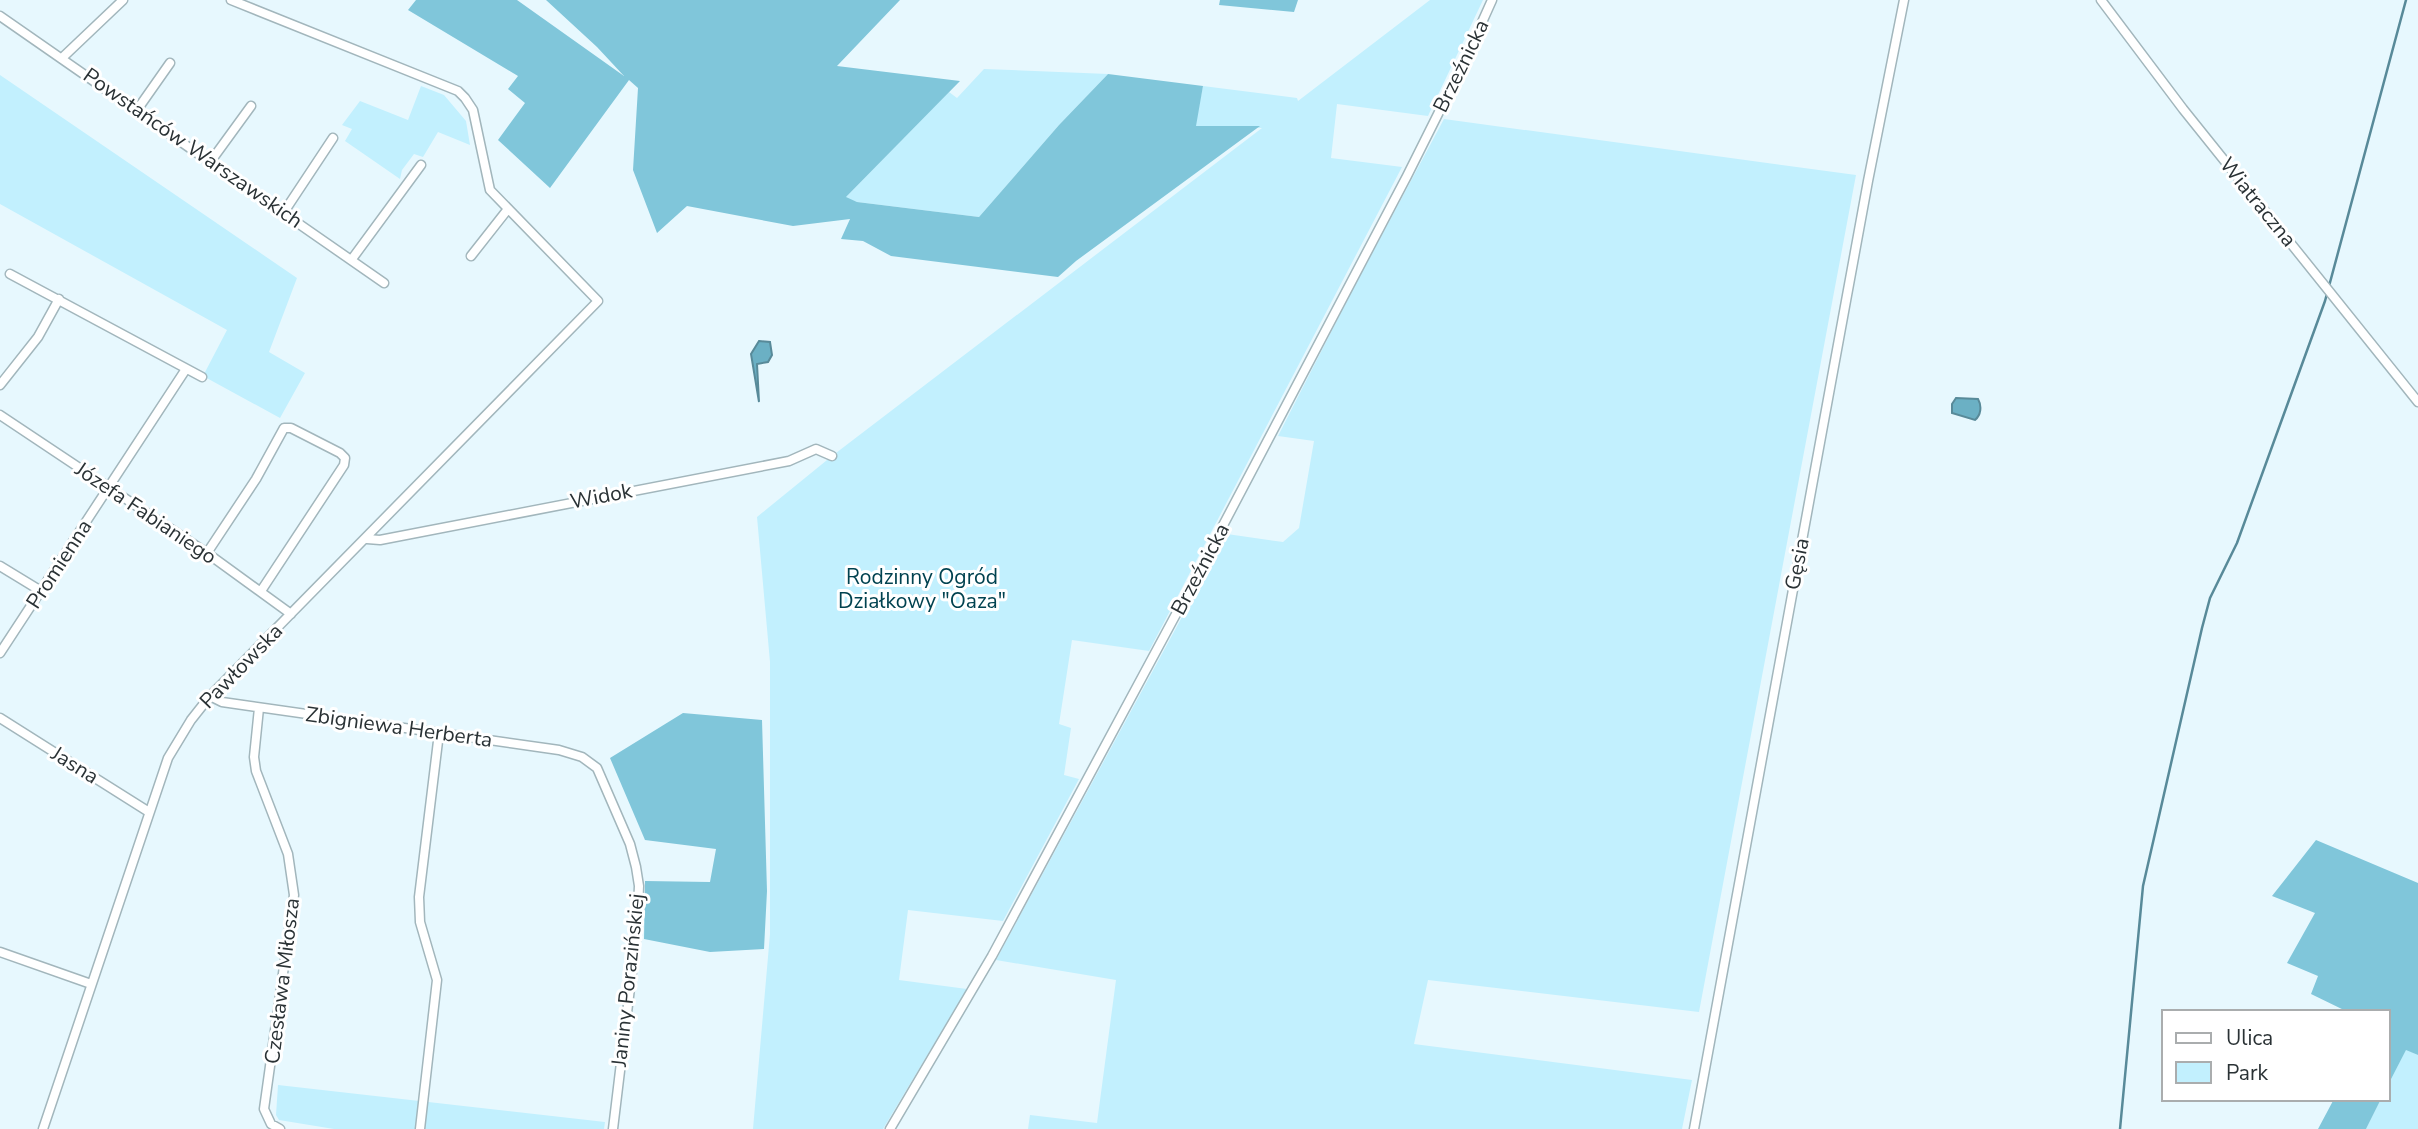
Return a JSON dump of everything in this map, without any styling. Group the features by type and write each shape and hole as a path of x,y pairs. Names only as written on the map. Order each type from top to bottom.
{"street":[{"path":"62,58 123,0"},
{"path":"231,0 458,91 465,97 473,110 490,190 508,209 471,256"},
{"name":"Brzeźnicka","path":"890,1129 992,956 1189,590 1407,176 1492,0"},
{"name":"Gęsia","path":"1694,1129 1868,181 1904,0"},
{"name":"Wiatraczna","path":"2101,0 2183,109 2418,402"},
{"name":"Powstańców Warszawskich","path":"0,16 384,283"},
{"path":"137,110 170,63"},
{"path":"211,161 251,106"},
{"path":"284,212 333,138"},
{"path":"352,259 421,165"},
{"name":"Pawłowska","path":"43,1129 168,758 191,720 210,696 598,301 508,209"},
{"path":"10,274 202,377"},
{"path":"0,384 38,337 59,299"},
{"name":"Promienna","path":"0,653 4,638 41,592 186,369"},
{"name":"Józefa Fabianiego","path":"0,415 207,553 290,614"},
{"path":"207,553 256,479 284,428 291,428 340,453 346,462 261,591"},
{"name":"Widok","path":"367,538 380,540 789,461 816,449 832,456"},
{"path":"0,566 41,592"},
{"name":"Zbigniewa Herberta","path":"210,696 218,702 559,750 588,759"},
{"name":"Czesława Miłosza","path":"259,708 254,757 256,771 288,854 294,895 264,1109 271,1124 280,1129"},
{"name":"Jasna","path":"0,718 149,813"},
{"path":"420,1129 437,980 421,926 419,897 439,733"},
{"name":"Janiny Porazińskiej","path":"588,759 601,774 630,844 639,886 613,1129"},
{"path":"0,952 92,984"}],"green space":[{"name":"Rodzinny Ogród Działkowy \"Oaza\"","path":"1430,0 1483,0 1428,116 1337,104 1331,158 1402,167 1149,651 1072,640 1059,724 1071,728 1064,775 1079,779 1003,921 908,910 899,980 967,989 883,1129 753,1129 770,934 770,662 757,517 832,456 1262,128 1195,126 1203,86 1297,98 1298,101"},
{"path":"984,69 1108,74 1059,125 979,217 857,202 845,198 949,92 957,98"},
{"path":"0,75 297,278 269,352 305,373 280,418 203,376 227,330 0,204"},
{"path":"421,86 444,95 466,121 470,145 438,132 423,157 414,154 402,170 400,179 345,141 352,129 342,125 360,101 408,120"},
{"path":"1444,119 1856,175 1699,1012 1428,980 1414,1044 1692,1080 1682,1129 1028,1129 1030,1115 1097,1123 1116,980 996,960 1227,534 1283,542 1299,528 1314,441 1278,436"},
{"path":"2406,1049 2418,1055 2418,1129 2366,1129 2380,1101 2390,1101 2390,1081"},
{"path":"278,1085 605,1122 604,1129 334,1129 279,1120 276,1115"}],"shaded area":[{"path":"416,0 517,0 624,76 546,0 900,0 837,66 960,81 846,197 857,202 979,217 1059,125 1108,74 1203,86 1196,126 1260,126 1058,277 891,256 863,241 841,239 850,219 793,226 687,206 657,233 633,170 638,88 629,80 550,188 498,140 525,103 508,89 518,76 408,10"},
{"path":"1220,0 1298,0 1294,12 1219,5"},
{"path":"759,341 770,342 772,355 768,362 757,364 759,402 751,354"},
{"path":"1956,398 1978,399 1979,416 1975,420 1952,413 1952,404"},
{"path":"683,713 762,720 767,891 764,949 710,952 644,939 645,881 710,882 716,849 645,840 610,758"},
{"path":"2316,840 2418,883 2418,1055 2406,1050 2390,1081 2390,1010 2344,1010 2311,994 2318,976 2287,963 2315,913 2272,896"},
{"path":"2333,1101 2380,1101 2366,1129 2318,1129"}],"waterway":[{"path":"2120,1129 2143,886 2202,628 2210,598 2237,543 2325,301 2406,0"}]}
